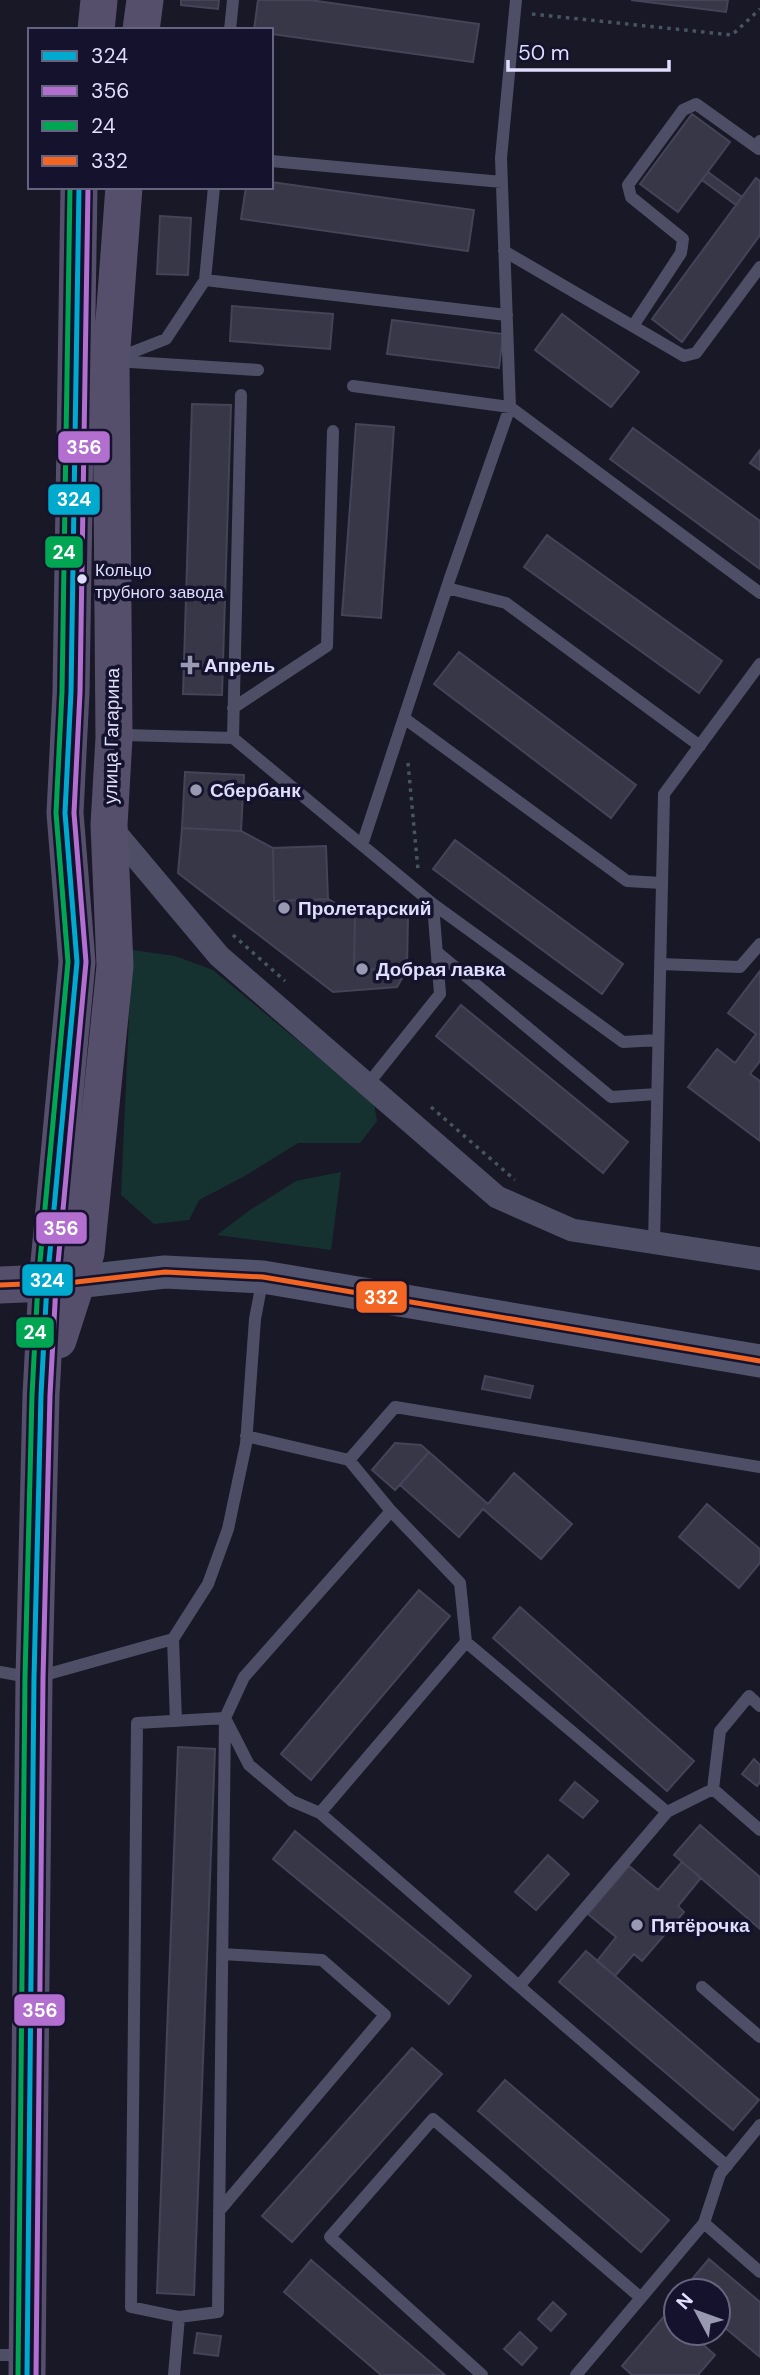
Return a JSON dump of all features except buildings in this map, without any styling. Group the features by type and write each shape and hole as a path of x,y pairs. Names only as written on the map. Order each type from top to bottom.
{"main road":[{"path":"96,28 99,0"},
{"path":"141,28 145,0"},
{"path":"18,2362 17,1675 41,1395 62,1283 77,962 65,813 71,692 79,189"},
{"name":"улица Гагарина","path":"62,1283 86,1253 115,966 109,825 114,738 111,361 124,189"},
{"path":"0,1284 62,1283 165,1272 263,1277 760,1361"}],"street":[{"path":"109,825 219,957 497,1197 572,1230 760,1259"}],"lane":[{"path":"230,28 233,0"},
{"path":"362,845 446,588 510,407 501,158 515,6"},
{"path":"633,326 681,253 682,239 631,197 628,185 683,110 696,104 760,149"},
{"path":"760,141 760,149"},
{"path":"273,161 502,182"},
{"path":"111,361 166,338 205,280 214,189"},
{"path":"505,251 684,356 696,354 760,267"},
{"path":"205,280 507,315"},
{"path":"111,361 258,370"},
{"path":"353,386 510,407 760,593"},
{"path":"233,738 241,395"},
{"path":"233,708 327,646 333,431"},
{"path":"446,588 506,603 700,746"},
{"path":"654,1242 664,794 760,664"},
{"path":"404,718 627,881 662,883"},
{"path":"114,738 125,735 233,738 433,904 623,1042 658,1040"},
{"path":"368,1084 440,994 433,904"},
{"path":"660,964 740,967 760,944"},
{"path":"437,952 611,1097 657,1094"},
{"path":"176,1721 173,1639 208,1584 228,1529 246,1436 255,1319 263,1277"},
{"path":"349,1460 395,1407 760,1467"},
{"path":"246,1436 349,1460 391,1511 460,1583 466,1642 667,1812"},
{"path":"225,1718 138,1723 131,2306 179,2317 219,2312 225,1718 244,1677 391,1511"},
{"path":"17,1675 173,1639"},
{"path":"320,1813 466,1642"},
{"path":"713,1789 720,1731 749,1696 760,1706"},
{"path":"225,1718 250,1765 292,1801 320,1813 727,2166"},
{"path":"519,1986 667,1812 713,1789"},
{"path":"713,1789 760,1830"},
{"path":"219,2211 385,2015 322,1960 222,1954"},
{"path":"702,1987 760,2037"},
{"path":"482,2375 330,2237 433,2119 641,2298"},
{"path":"576,2375 704,2223 720,2174 760,2125"},
{"path":"704,2223 760,2272"},
{"path":"174,2375 179,2317"}],"path":[{"path":"515,6 732,35 760,9"},
{"path":"404,718 420,893"}],"green space":[{"path":"132,950 175,956 213,970 374,1104 377,1121 360,1143 298,1143 199,1200 189,1220 154,1224 121,1195"},
{"path":"341,1172 331,1250 217,1235 296,1181"}],"transit line":[{"name":"24","path":"18,2375 25,1678 32,1395 38,1283 68,962 56,813 62,692 70,189"},
{"name":"324","path":"27,2375 34,1678 41,1395 47,1284 77,962 65,813 71,692 79,189"},
{"name":"356","path":"36,2375 43,1678 50,1395 56,1285 86,962 74,813 80,692 88,189"},
{"name":"332","path":"0,1285 76,1282 165,1272 263,1277 760,1361"}],"place":[{"name":"Кольцо трубного завода","path":"82,579"},
{"name":"Апрель","path":"190,665"},
{"name":"Сбербанк","path":"196,790"},
{"name":"Пролетарский","path":"284,908"},
{"name":"Добрая лавка","path":"362,969"},
{"name":"Пятёрочка","path":"637,1925"}]}
